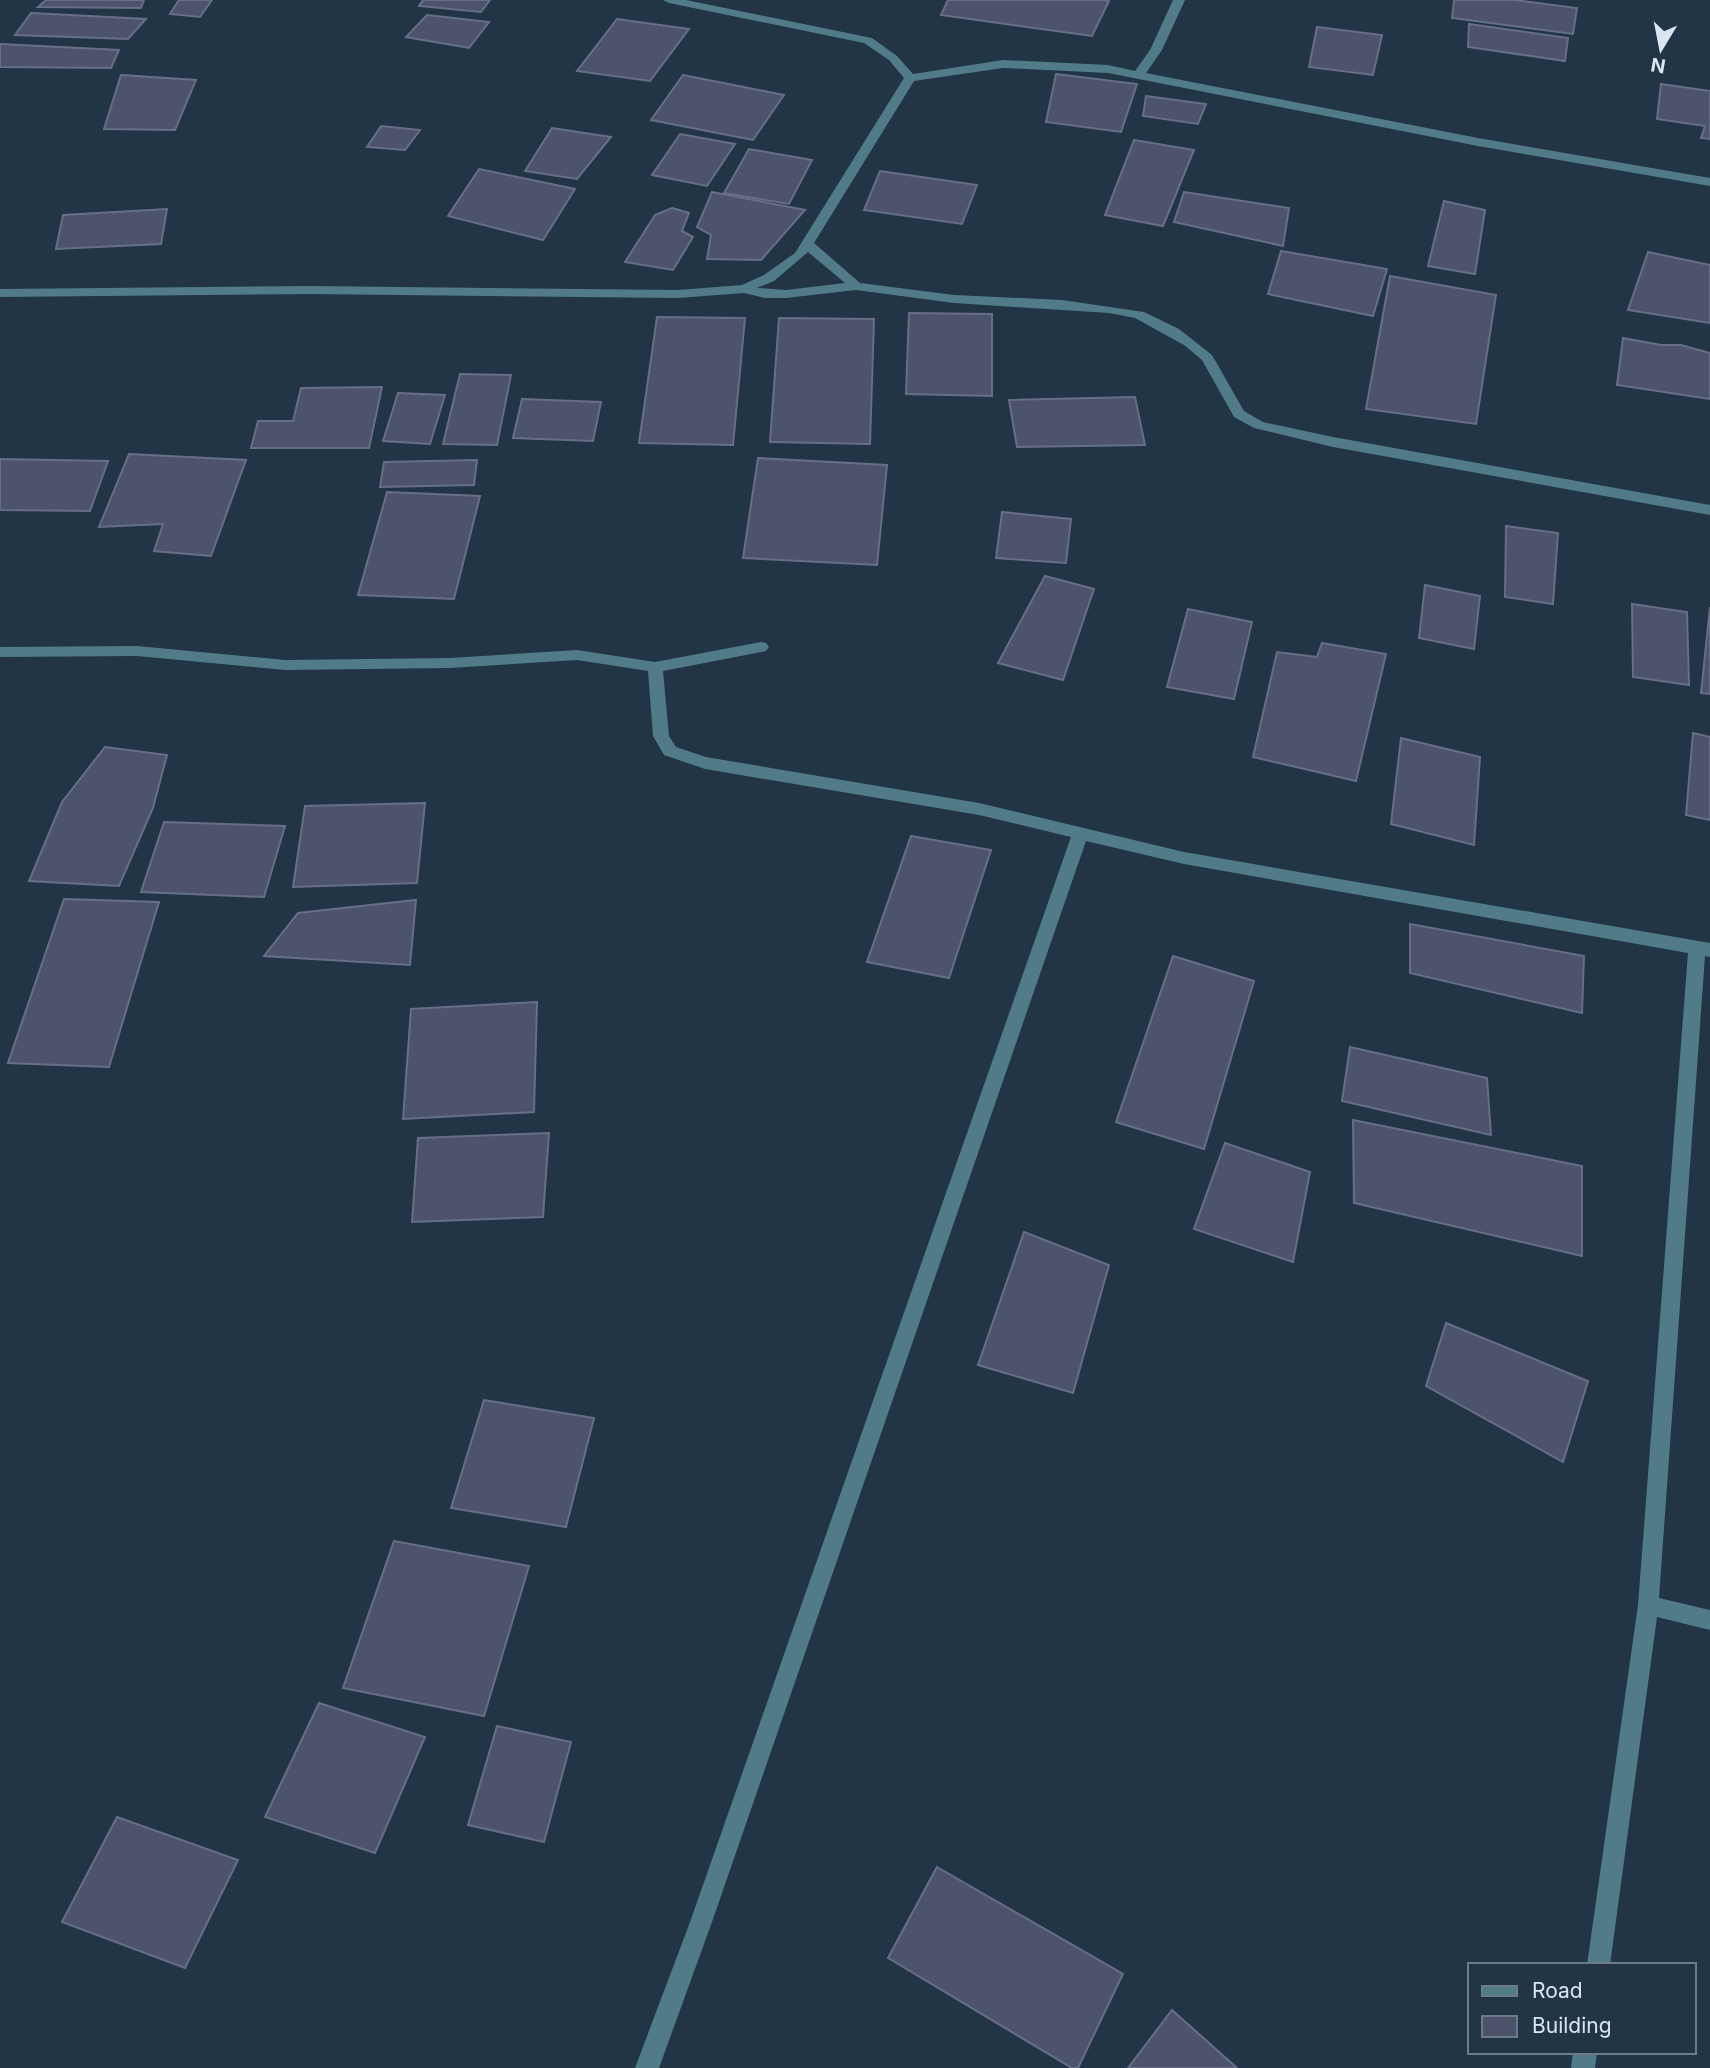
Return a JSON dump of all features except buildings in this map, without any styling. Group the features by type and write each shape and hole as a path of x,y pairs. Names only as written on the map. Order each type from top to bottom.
{"street":[{"path":"669,0 686,1 868,40 893,58 910,78"},
{"path":"1138,75 1156,50 1178,0"},
{"path":"744,289 769,278 800,255 910,78 1003,64 1108,69 1478,142 1710,182"},
{"path":"807,244 856,286"},
{"path":"0,293 325,290 678,294 744,289 765,294 786,294 856,286 954,299 1062,304 1125,311 1174,332 1207,358 1239,414 1259,425 1333,442 1710,510"},
{"path":"0,652 137,651 285,665 450,663 578,655 655,667 761,647"},
{"path":"655,667 661,736 670,751 705,763 979,809 1184,858 1703,948 1648,1605 1598,1963"},
{"path":"647,2068 701,1922 1080,834"},
{"path":"1648,1605 1710,1620"}]}
